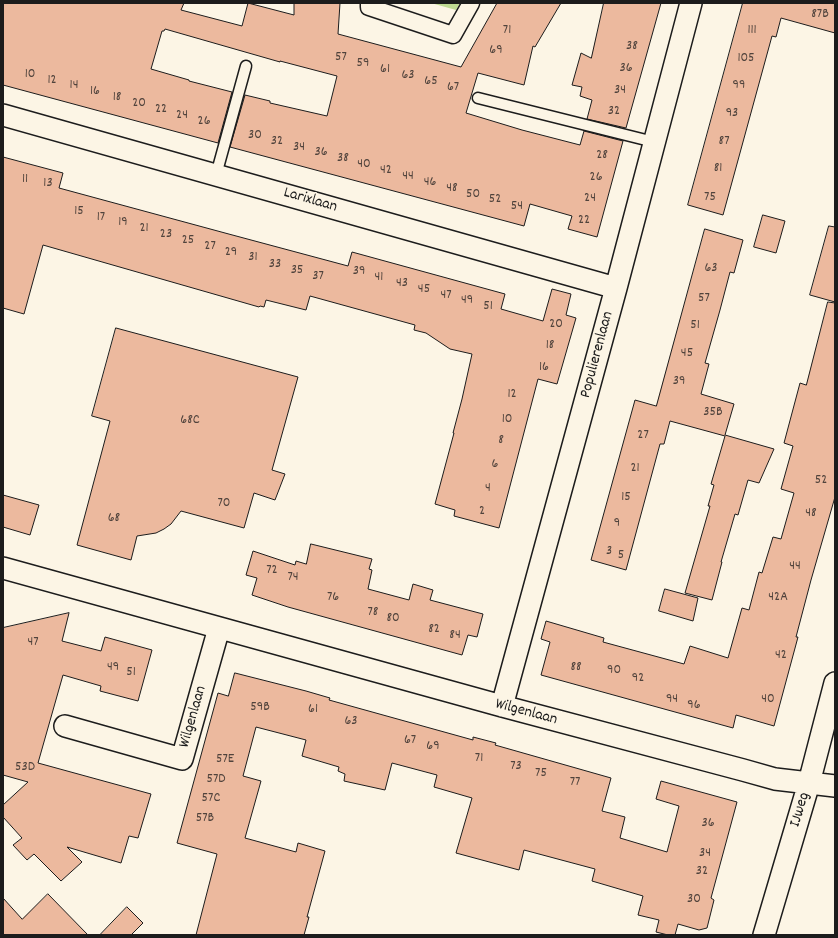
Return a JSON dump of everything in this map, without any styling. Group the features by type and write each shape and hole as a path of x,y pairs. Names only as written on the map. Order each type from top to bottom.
{"street":[{"path":"369,3 369,7 453,35 471,3"},
{"name":"Populierenlaan","path":"502,706 616,288 691,3"},
{"name":"Larixlaan","path":"3,115 616,288"},
{"name":"Wilgenlaan","path":"3,568 502,706 775,779 835,786"},
{"name":"Wilgenlaan","path":"65,726 182,759 219,628"},
{"name":"IJweg","path":"764,935 809,784 835,683"}],"lane":[{"path":"216,175 246,66"},
{"path":"478,98 654,142"}],"green space":[{"path":"431,3 460,3 456,10"}],"building":[{"path":"3,3 184,3 181,10 242,26 248,3 294,15 294,3 340,3 338,34 461,67 497,3 561,3 535,47 533,46 524,85 478,73 466,113 522,130 580,145 584,131 623,141 597,237 568,229 572,216 530,204 524,226 230,147 245,95 270,101 270,103 327,116 337,76 280,62 165,29 162,31 151,69 232,92 218,143 3,85"},
{"path":"604,3 661,3 626,128 587,119 592,100 580,96 582,87 572,85 581,53 591,58"},
{"path":"743,3 835,3 835,33 781,18 776,37 772,36 723,215 688,205"},
{"path":"3,157 63,173 59,188 348,266 352,252 505,294 501,309 543,321 552,289 571,294 566,315 576,318 557,384 538,379 499,528 454,516 455,510 435,504 454,433 472,354 450,349 426,333 414,330 415,325 310,296 306,310 266,300 264,307 259,307 43,245 24,314 3,308"},
{"path":"763,215 785,221 776,253 754,247"},
{"path":"829,226 835,227 835,302 810,295"},
{"path":"705,229 743,240 734,273 730,272 705,363 709,364 701,394 734,404 725,435 774,449 759,483 748,480 738,515 735,514 712,600 685,593 710,506 708,506 714,485 711,484 725,436 670,421 664,444 660,444 626,570 591,560 635,400 656,406"},
{"path":"828,302 835,303 835,497 811,580 796,637 798,637 774,726 736,715 733,728 541,675 550,642 541,639 546,621 604,638 603,642 684,664 690,646 728,658 742,608 749,610 759,572 762,573 773,537 781,539 794,493 781,489 793,446 784,443 800,383 806,385"},
{"path":"116,328 298,377 272,470 285,474 275,500 254,493 244,528 181,511 171,524 164,529 156,533 137,536 131,560 77,545 110,421 92,416"},
{"path":"3,495 39,505 30,535 3,527"},
{"path":"311,544 372,559 369,569 372,570 368,589 409,600 413,584 433,590 430,600 483,614 477,637 468,635 462,655 288,607 252,595 257,578 246,575 253,551 295,565 296,561 306,564"},
{"path":"665,589 698,598 693,621 659,611"},
{"path":"69,613 62,641 101,651 105,637 152,650 138,701 100,691 101,686 63,675 38,763 151,794 138,838 129,836 121,863 67,847 82,862 61,881 34,854 27,860 13,845 22,838 3,817 3,805 28,782 3,775 3,628"},
{"path":"235,673 306,691 330,698 329,700 473,740 473,737 496,743 495,745 611,778 602,811 625,817 620,838 667,852 679,806 656,799 661,781 737,802 711,898 714,900 707,928 699,930 678,924 675,935 656,932 659,920 638,915 643,896 592,881 595,869 524,850 519,870 456,853 472,798 434,787 437,775 392,763 385,790 344,781 345,774 338,771 339,767 302,756 306,740 256,727 243,776 261,781 245,838 296,852 298,843 325,851 307,917 309,917 304,935 196,935 217,854 177,843 218,693 228,696"},
{"path":"48,894 88,935 3,935 3,898 22,919"},
{"path":"127,907 143,923 131,935 100,935"}]}
